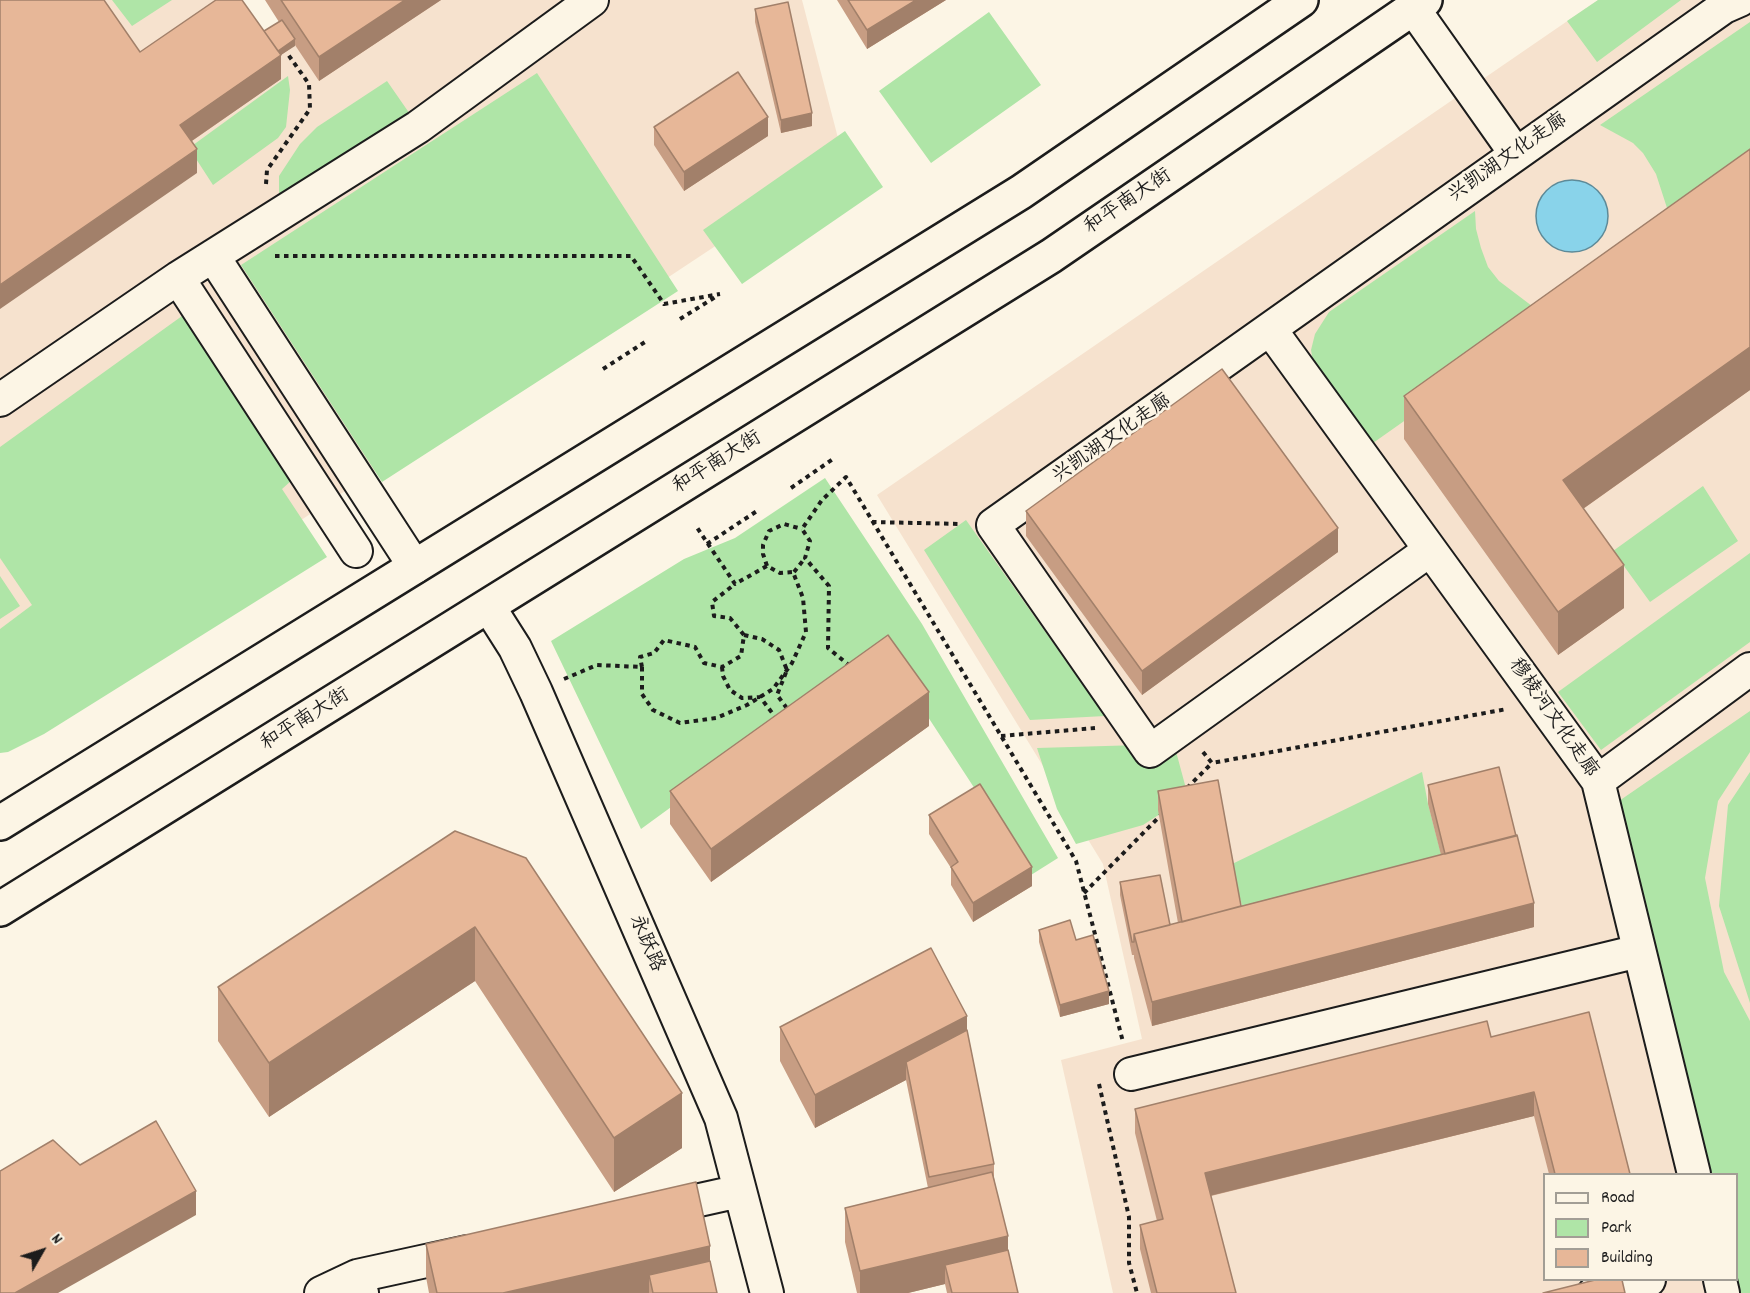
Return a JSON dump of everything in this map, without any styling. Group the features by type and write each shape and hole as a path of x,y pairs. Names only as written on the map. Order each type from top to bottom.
{"main road":[{"path":"0,823 1022,192 1301,0"},
{"name":"和平南大街","path":"0,909 1051,256 1419,4"}],"street":[{"path":"0,400 178,278 418,128 592,0"},
{"name":"兴凯湖文化走廊","path":"993,525 1724,7 1740,0"},
{"path":"1419,4 1516,154"},
{"path":"213,256 415,567"},
{"path":"178,278 356,551"},
{"path":"1231,357 1296,365 1300,308"},
{"name":"穆棱河文化走廊","path":"1270,329 1598,782 1694,1173"},
{"path":"0,370 34,377"},
{"path":"993,525 1150,751 1430,550"},
{"name":"永跃路","path":"489,607 515,648 536,692 721,1118 767,1293"},
{"path":"1598,782 1750,669"},
{"path":"1131,1074 1639,951"},
{"path":"636,1214 740,1191"},
{"path":"321,1293 360,1285 496,1245"},
{"path":"1594,1293 1645,1281"}],"path":[{"path":"261,226 267,170 310,109 309,84 287,53"},
{"path":"273,256 631,256 664,304 720,294 680,319"},
{"path":"603,369 645,342"},
{"path":"791,488 832,459"},
{"path":"802,530 822,500 846,477 1076,861 1131,1074 1099,1084 1129,1217 1129,1263 1137,1293"},
{"path":"707,544 757,510"},
{"path":"872,522 993,525"},
{"path":"784,524 802,530 810,541 805,558 793,572 780,573 767,566 763,545 769,531 784,524"},
{"path":"696,526 735,584"},
{"path":"805,558 829,586 828,648 854,669"},
{"path":"767,566 735,584 712,602 714,616 729,618 744,635 762,639 779,650 787,670"},
{"path":"790,713 777,695 806,632 803,598 793,572"},
{"path":"744,635 741,656 722,667 704,663 695,647 664,640 654,653 640,657 642,694 653,710 680,723 716,718 747,705 774,689 787,670"},
{"path":"536,692 597,665 642,667"},
{"path":"722,667 723,676 730,690 742,698 760,697"},
{"path":"760,697 779,721 799,706"},
{"path":"1180,795 1212,763 1542,703"},
{"path":"1001,736 1131,725"},
{"path":"1184,728 1212,763"},
{"path":"1084,892 1164,812"}],"shaded area":[{"path":"0,0 802,0 844,161 32,698 0,710"},
{"path":"1598,0 1750,0 1750,1293 1113,1293 1061,1060 1142,1039 1103,864 877,495"}],"green space":[{"path":"112,0 172,0 132,26"},
{"path":"1598,0 1681,0 1597,62 1567,21"},
{"path":"989,12 1041,85 931,163 879,91"},
{"path":"1750,22 1750,179 1668,211 1656,174 1643,153 1633,143 1600,125"},
{"path":"537,73 678,291 382,482 241,265"},
{"path":"288,76 290,90 286,127 278,138 213,185 189,148"},
{"path":"387,81 412,117 279,205 279,176 300,144 317,127"},
{"path":"845,131 883,187 742,284 703,230"},
{"path":"1475,211 1476,229 1481,248 1488,267 1499,281 1532,306 1560,311 1373,443 1314,367 1311,350 1315,334 1329,312"},
{"path":"182,316 292,480 282,489 327,557 44,734 8,752 0,753 0,629 32,605 0,558 0,447"},
{"path":"825,478 922,624 1058,858 1031,875 885,651 641,829 551,641 684,559 735,538"},
{"path":"1703,486 1738,541 1650,602 1613,551"},
{"path":"966,520 1105,716 1030,720 924,550"},
{"path":"1750,553 1750,642 1601,750 1558,692"},
{"path":"0,576 20,606 0,619"},
{"path":"1750,711 1750,752 1718,801 1705,878 1724,972 1750,1021 1750,1293 1736,1293 1733,1281 1738,1281 1738,1173 1708,1173 1619,801"},
{"path":"1174,744 1188,796 1143,825 1076,844 1057,809 1037,748"},
{"path":"1422,772 1447,877 1250,932 1230,865"},
{"path":"1750,772 1750,1003 1719,906 1728,805"}],"water":[{"path":"1572,180 1586,183 1598,190 1605,202 1608,216 1605,230 1598,242 1586,249 1572,252 1558,249 1546,242 1539,230 1536,216 1539,202 1546,190 1558,183"}],"building":[{"path":"0,0 104,0 140,52 216,0 242,0 281,55 180,125 197,149 0,285"},
{"path":"281,0 405,0 319,57"},
{"path":"848,0 916,0 867,30"},
{"path":"788,2 812,113 781,120 755,9"},
{"path":"282,20 295,39 278,51 264,31"},
{"path":"738,72 768,117 684,172 654,127"},
{"path":"1750,149 1750,347 1563,480 1624,565 1558,612 1404,396"},
{"path":"1222,369 1338,528 1142,671 1026,511"},
{"path":"888,635 929,692 711,849 670,791"},
{"path":"1499,767 1516,836 1445,854 1428,785"},
{"path":"1218,780 1241,906 1182,922 1158,791"},
{"path":"980,784 1032,867 973,903 951,867 958,862 929,815"},
{"path":"455,831 526,858 682,1093 614,1138 475,927 269,1063 218,987"},
{"path":"1517,835 1534,903 1152,1002 1134,934"},
{"path":"1160,875 1170,925 1134,934 1134,942 1132,942 1120,882"},
{"path":"1070,920 1076,940 1093,935 1109,991 1060,1005 1039,930"},
{"path":"931,948 967,1016 815,1095 780,1027"},
{"path":"1589,1012 1630,1173 1555,1173 1534,1092 1205,1173 1236,1293 1157,1293 1140,1225 1163,1219 1135,1109 1487,1021 1491,1037"},
{"path":"967,1030 994,1164 929,1177 906,1062"},
{"path":"156,1121 196,1191 15,1293 0,1293 0,1171 53,1140 80,1165"},
{"path":"992,1172 1008,1236 860,1271 845,1208"},
{"path":"696,1182 710,1246 503,1293 437,1293 426,1244"},
{"path":"1008,1250 1018,1293 952,1293 945,1265"},
{"path":"710,1261 717,1293 653,1293 649,1275"},
{"path":"1591,1281 1622,1281 1625,1293 1543,1293"}]}
